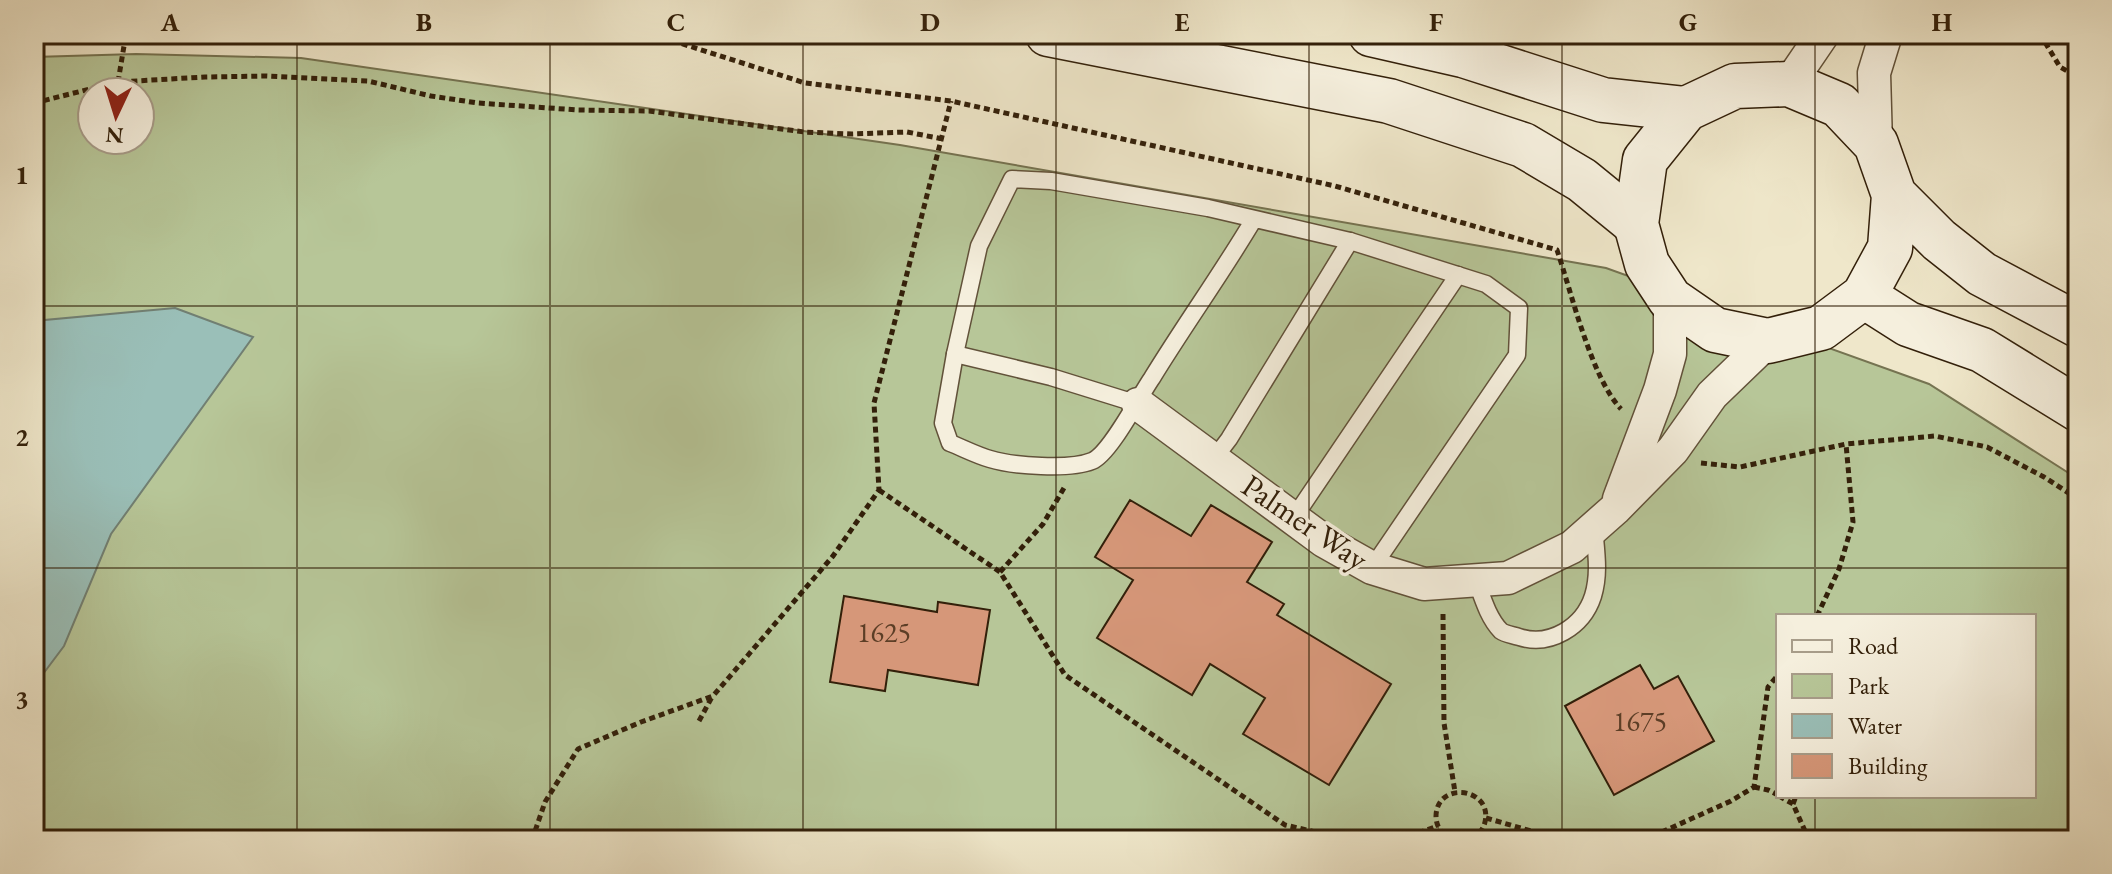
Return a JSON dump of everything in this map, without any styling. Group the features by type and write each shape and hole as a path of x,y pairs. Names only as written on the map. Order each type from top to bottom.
{"main road":[{"path":"1048,34 1389,101 1523,145 1582,180 1636,224"},
{"path":"1371,34 1463,55 1603,100 1686,109"},
{"path":"1789,84 1839,105 1876,144 1894,195 1890,248 1864,296 1821,328 1768,341 1715,330 1670,299 1647,264 1636,224 1645,160 1686,109 1735,86 1789,84"},
{"path":"1894,195 1939,240 1982,274 2078,325"},
{"path":"1864,296 1908,324 1982,350 2078,409"}],"street":[{"path":"1789,84 1823,34"},
{"path":"1876,144 1874,73 1886,34"},
{"path":"1605,518 1660,390 1670,354 1670,299"},
{"name":"Palmer Way","path":"1138,404 1324,541 1372,568 1424,584 1508,578 1572,547 1605,518 1673,450 1712,395 1768,341"}],"lane":[{"path":"1254,219 1221,275 1150,380 1138,404 1096,460 1074,466 991,459 950,443 943,423 979,246 1012,179 1051,181 1208,208 1350,241 1486,284 1519,308 1517,355 1372,568"},
{"path":"1213,460 1229,439 1350,241"},
{"path":"1293,519 1458,275"},
{"path":"955,354 1051,377 1138,404"},
{"path":"1461,581 1487,608 1502,632 1525,639 1553,638 1574,626 1592,599 1605,518"}],"path":[{"path":"119,76 126,34"},
{"path":"2040,34 2060,67 2078,77"},
{"path":"156,80 266,76 368,81 478,103 649,111 804,132 907,132 943,139"},
{"path":"34,103 76,92"},
{"path":"699,721 713,696 833,556 879,490 874,403 951,101"},
{"path":"1818,614 1839,569 1853,522 1846,444"},
{"path":"1000,572 1043,524 1074,466"},
{"path":"879,490 1000,572 1065,675 1285,825 1346,839 1404,838 1438,826"},
{"path":"1455,792 1444,723 1443,615 1461,581"},
{"path":"1754,787 1768,687 1776,677"},
{"path":"532,840 545,802 578,749 713,696"},
{"path":"1486,818 1545,835 1644,840 1731,801 1754,787 1776,795"},
{"path":"1453,840 1446,837 1436,819 1439,805 1455,792 1470,793 1482,803 1486,818 1480,833 1469,840"},
{"path":"1782,798 1793,804 1809,840"},
{"path":"1793,804 1795,798"}],"green space":[{"path":"136,54 301,58 900,145 1606,268 1929,384 2078,479 2078,840 34,840 34,57"}],"water":[{"path":"175,308 253,337 111,534 64,646 34,686 34,321"}],"building":[{"path":"1130,500 1191,536 1211,505 1272,542 1247,582 1284,604 1277,615 1391,684 1329,785 1243,734 1265,698 1210,664 1192,695 1097,638 1133,580 1095,557"},
{"path":"844,596 937,612 938,602 990,610 978,685 888,670 885,691 830,682"},
{"path":"1640,665 1654,689 1678,676 1714,741 1614,795 1565,706"},
{"path":"1496,833 1499,840 1477,840"}]}
